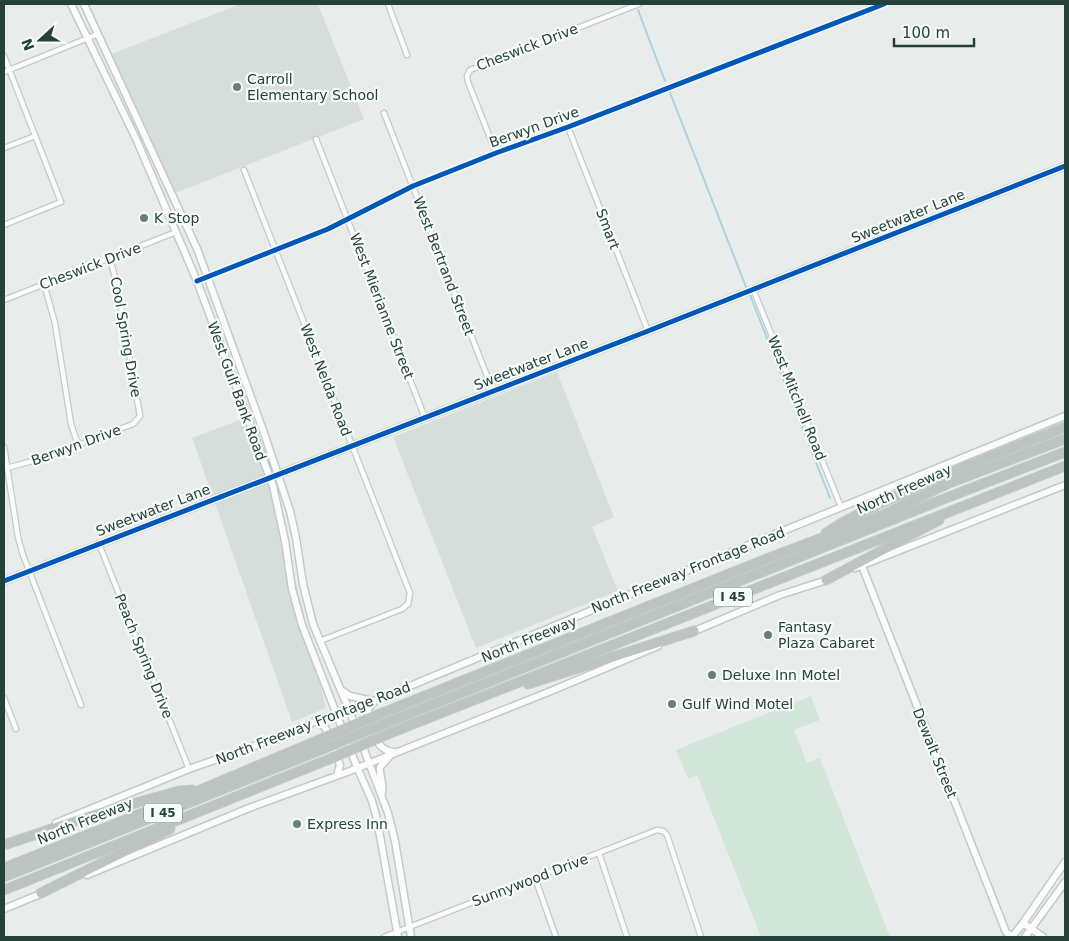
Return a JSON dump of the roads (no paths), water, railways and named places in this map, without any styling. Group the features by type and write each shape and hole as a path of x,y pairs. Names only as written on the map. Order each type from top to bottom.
{"highway":[{"path":"812,543 835,526 889,500 1065,427"},
{"name":"North Freeway","path":"4,868 200,790 380,714 670,597 812,543 883,514 949,483 1065,439"},
{"name":"North Freeway","path":"4,877 1065,452"},
{"name":"I 45","path":"4,890 486,694 599,652 1065,466"},
{"path":"826,580 979,499"},
{"path":"486,694 545,679 694,631"},
{"path":"5,844 96,814 179,791 200,790"},
{"path":"41,893 229,800"}],"main road":[{"name":"West Gulf Bank Road","path":"72,4 137,141 197,281 270,478 284,533 297,610 357,768 372,801 382,844 398,935"},
{"name":"West Gulf Bank Road","path":"84,4 179,208 208,276 279,474 296,538 307,603 320,641 349,710 388,813 395,841 411,937"},
{"name":"Sweetwater Lane","path":"4,581 648,331 1065,166"},
{"name":"North Freeway Frontage Road","path":"5,844 189,769 374,701 1065,416"},
{"path":"4,909 249,808 337,776 551,692 780,595 826,580 1065,485"},
{"name":"Dewalt Street","path":"862,566 1006,932 1012,937"},
{"path":"327,688 339,687 350,696 374,701 368,710 373,736 378,745 384,750 396,752"},
{"path":"315,722 326,727 340,765 337,776"},
{"path":"382,795 384,785 380,774 380,767 384,761 396,752"},
{"path":"382,844 395,841"},
{"path":"1012,937 1065,862"},
{"path":"1026,937 1065,882"},
{"path":"1023,923 1043,937"}],"street":[{"path":"388,4 407,55"},
{"name":"Cheswick Drive","path":"496,153 468,82 467,76 470,70 639,4"},
{"name":"Berwyn Drive","path":"197,281 348,220 413,186 882,4"},
{"path":"6,71 98,34"},
{"path":"4,56 6,71 35,136 61,202 4,225"},
{"name":"West Bertrand Street","path":"384,113 493,391"},
{"name":"Smart","path":"568,127 648,331"},
{"path":"4,148 35,136"},
{"name":"West Mierianne Street","path":"316,139 425,418"},
{"name":"West Nelda Road","path":"244,170 410,593 408,604 402,609 320,641"},
{"name":"Cheswick Drive","path":"4,300 176,232"},
{"name":"Cool Spring Drive","path":"110,258 119,293 140,416"},
{"path":"44,284 54,323 70,424 78,445"},
{"name":"West Mitchell Road","path":"753,289 841,507"},
{"name":"Berwyn Drive","path":"7,468 31,462 133,424 140,416"},
{"path":"4,446 18,537 28,571 81,705"},
{"name":"Peach Spring Drive","path":"99,544 189,769"},
{"path":"4,698 16,729"},
{"name":"Sunnywood Drive","path":"384,937 398,935 409,928 656,830 667,834 701,937"},
{"path":"599,853 628,937"},
{"path":"534,878 556,937"}],"waterway":[{"path":"638,10 665,81"},
{"path":"669,90 746,287"},
{"path":"750,295 830,498"}],"place":[{"name":"Carroll Elementary School","path":"237,87"},
{"name":"K Stop","path":"144,218"},
{"name":"Fantasy Plaza Cabaret","path":"768,635"},
{"name":"Deluxe Inn Motel","path":"712,675"},
{"name":"Gulf Wind Motel","path":"672,704"},
{"name":"Express Inn","path":"297,824"}]}
